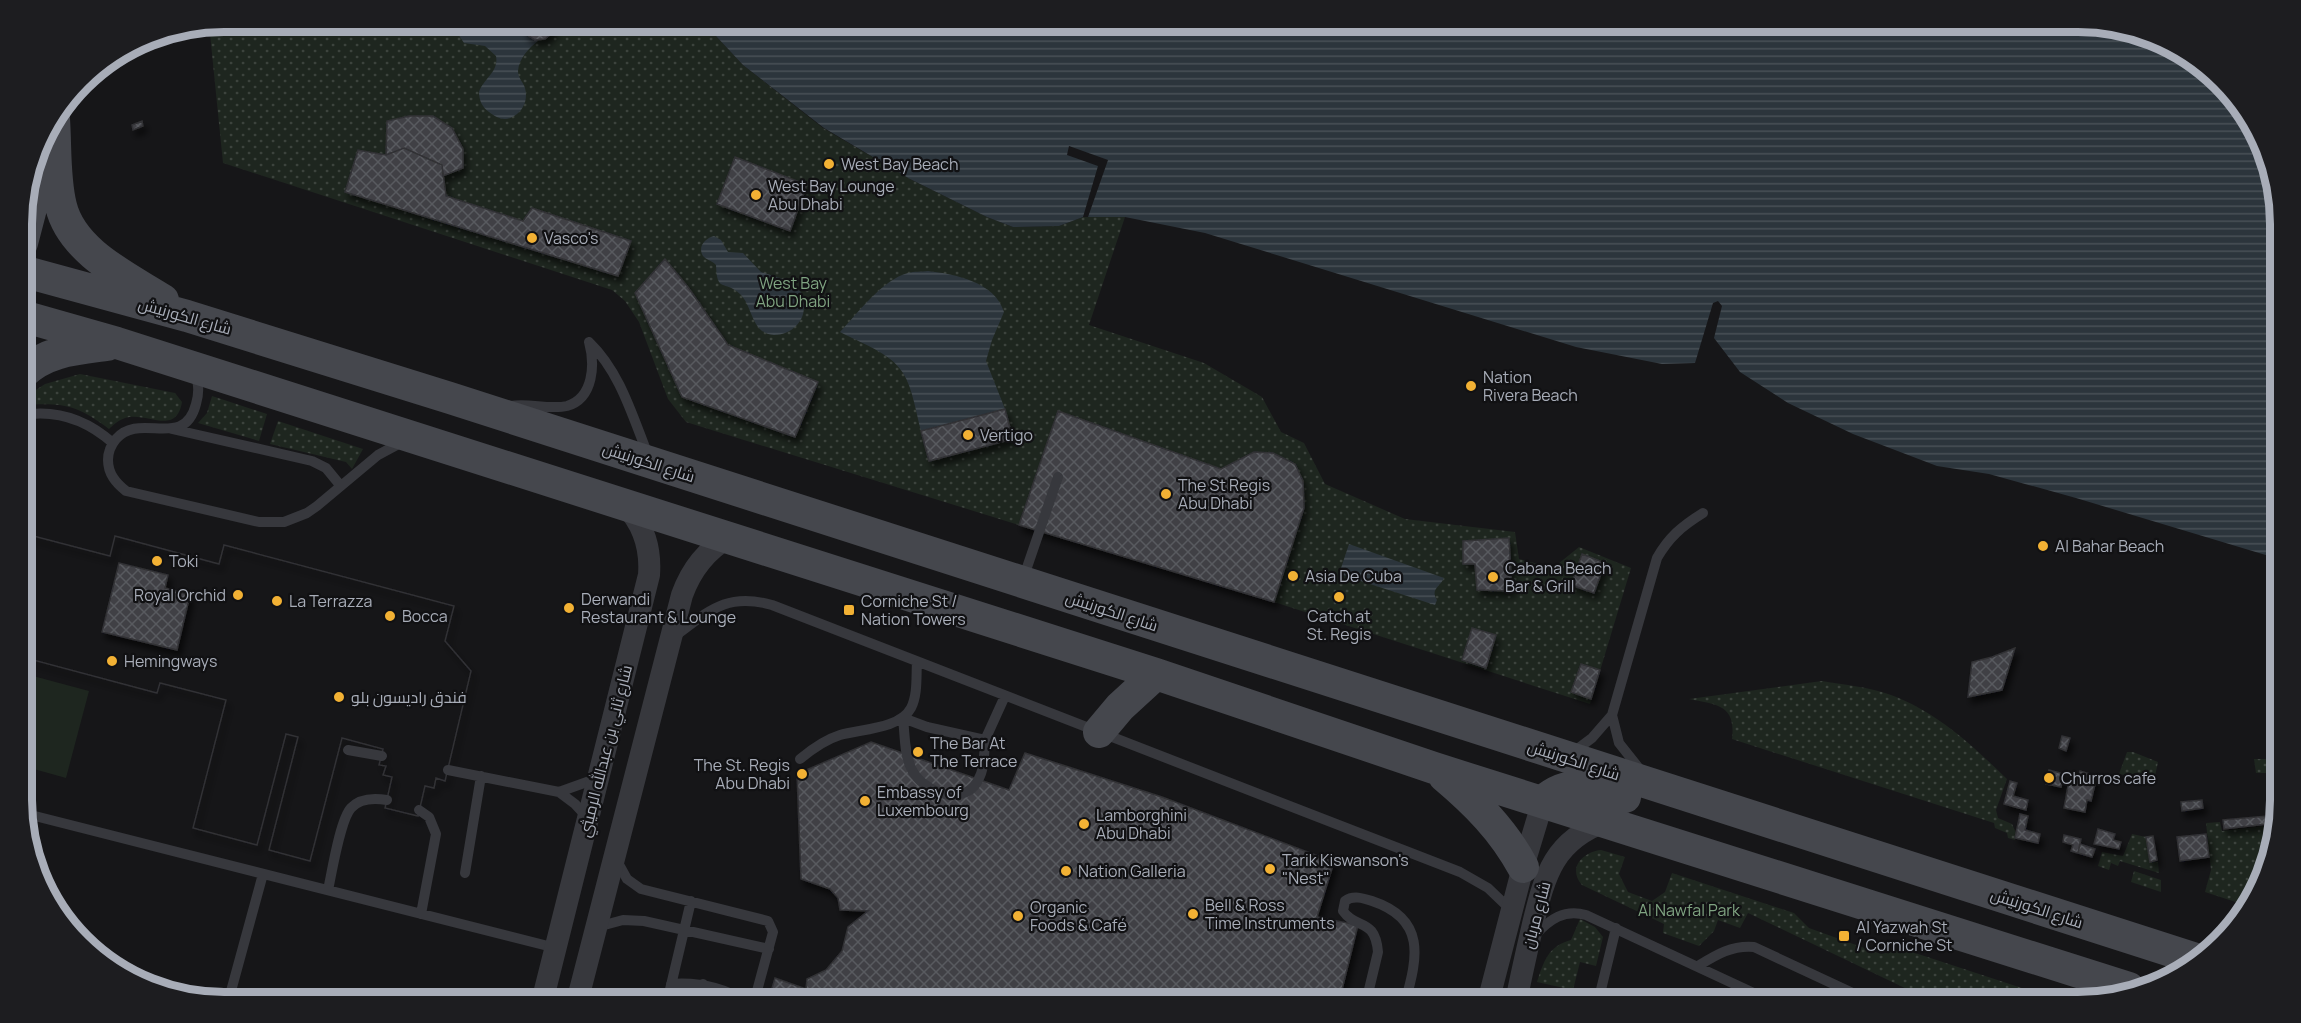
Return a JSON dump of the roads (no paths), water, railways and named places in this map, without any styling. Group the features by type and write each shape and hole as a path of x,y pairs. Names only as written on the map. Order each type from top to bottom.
{"main road":[{"path":"55,130 58,195 66,221 73,234 90,252 187,316"},
{"path":"33,203 47,147"},
{"name":"شارع الكورنيش","path":"32,274 187,316 489,411 2188,956"},
{"path":"32,319 117,343 729,537 1156,674 1434,768 2123,986"},
{"path":"32,366 53,354 117,343"},
{"path":"1100,732 1126,701 1156,674"},
{"path":"1434,768 1497,825 1523,867"},
{"path":"1543,801 1551,794 1566,787 1587,786 1798,852 1831,858 1871,855"}],"street":[{"name":"شارع ثاني بن عبدالله الرميثي","path":"545,992 649,575 649,553 644,532 625,504"},
{"path":"580,992 682,595 693,570 710,550 729,537"},
{"name":"شارع مربان","path":"1491,991 1523,867 1543,801"},
{"name":"شارع مربان","path":"1518,991 1542,887 1557,856 1584,831 1607,821"}],"lane":[{"path":"489,411 528,404 560,406 579,399 587,389 592,374 593,358 589,342 601,354 619,384 651,463"},
{"path":"172,429 185,423 195,408 198,387 192,367"},
{"path":"32,414 43,413 74,418 101,433 113,443"},
{"path":"340,485 326,468 312,461 172,429 134,428 118,436 113,443 108,461 109,470 119,485 126,490 259,522 284,522 302,516 317,506 378,455 412,436"},
{"path":"1022,582 1058,477"},
{"path":"1566,757 1592,738 1612,716 1657,558 1665,543 1680,527 1703,513"},
{"path":"670,640 721,605 749,600 772,606 1460,872 1488,888 1512,911"},
{"path":"800,759 824,741 903,718 911,708 915,695 917,662"},
{"path":"903,718 907,755 912,770 927,786 946,795 959,796 969,791 981,776 985,740 1005,696"},
{"path":"1612,716 1619,743 1624,752 1655,786"},
{"path":"903,718 920,725 985,740"},
{"path":"348,750 382,756"},
{"path":"448,770 559,792 575,804 588,819"},
{"path":"465,873 480,776"},
{"path":"559,792 598,778"},
{"path":"328,890 347,813 357,802 387,800"},
{"path":"419,810 429,817 436,834 421,914"},
{"path":"33,815 556,948"},
{"path":"615,856 622,873 634,885 649,891 765,919 771,924 773,932 757,992"},
{"path":"231,992 263,874"},
{"path":"1369,991 1378,944 1371,930 1349,918 1343,911 1345,901 1354,897 1376,902 1393,911 1408,927 1413,937 1416,961 1408,991"},
{"path":"669,992 692,901"},
{"path":"1528,944 1549,921 1569,913 1586,915 1750,991"},
{"path":"597,927 634,920 769,949"},
{"path":"1601,991 1616,928"},
{"path":"1698,966 1727,950 1754,946 1849,991"},
{"path":"671,984 703,984 726,992"},
{"path":"701,992 703,984"}],"place":[{"name":"West Bay Beach","path":"829,164"},
{"name":"West Bay Lounge Abu Dhabi","path":"756,195"},
{"name":"Vasco's","path":"532,238"},
{"name":"Nation Rivera Beach","path":"1471,386"},
{"name":"Vertigo","path":"968,435"},
{"name":"The St Regis Abu Dhabi","path":"1166,494"},
{"name":"Al Bahar Beach","path":"2043,546"},
{"name":"Toki","path":"157,561"},
{"name":"Asia De Cuba","path":"1293,576"},
{"name":"Cabana Beach Bar & Grill","path":"1493,577"},
{"name":"Royal Orchid","path":"238,595"},
{"name":"Catch at St. Regis","path":"1339,597"},
{"name":"La Terrazza","path":"277,601"},
{"name":"Derwandi Restaurant & Lounge","path":"569,608"},
{"name":"Corniche St / Nation Towers","path":"849,610"},
{"name":"Bocca","path":"390,616"},
{"name":"Hemingways","path":"112,661"},
{"name":"فندق راديسون بلو","path":"339,697"},
{"name":"The Bar At The Terrace","path":"918,752"},
{"name":"The St. Regis Abu Dhabi","path":"802,774"},
{"name":"Churros cafe","path":"2049,778"},
{"name":"Embassy of Luxembourg","path":"865,801"},
{"name":"Lamborghini Abu Dhabi","path":"1084,824"},
{"name":"Tarik Kiswanson's \"Nest\"","path":"1270,869"},
{"name":"Nation Galleria","path":"1066,871"},
{"name":"Bell & Ross Time Instruments","path":"1193,914"},
{"name":"Organic Foods & Café","path":"1018,916"},
{"name":"Al Yazwah St / Corniche St","path":"1844,936"}],"park label":[{"name":"West Bay Abu Dhabi","path":"793,292"},
{"name":"Al Nawfal Park","path":"1689,910"}]}
